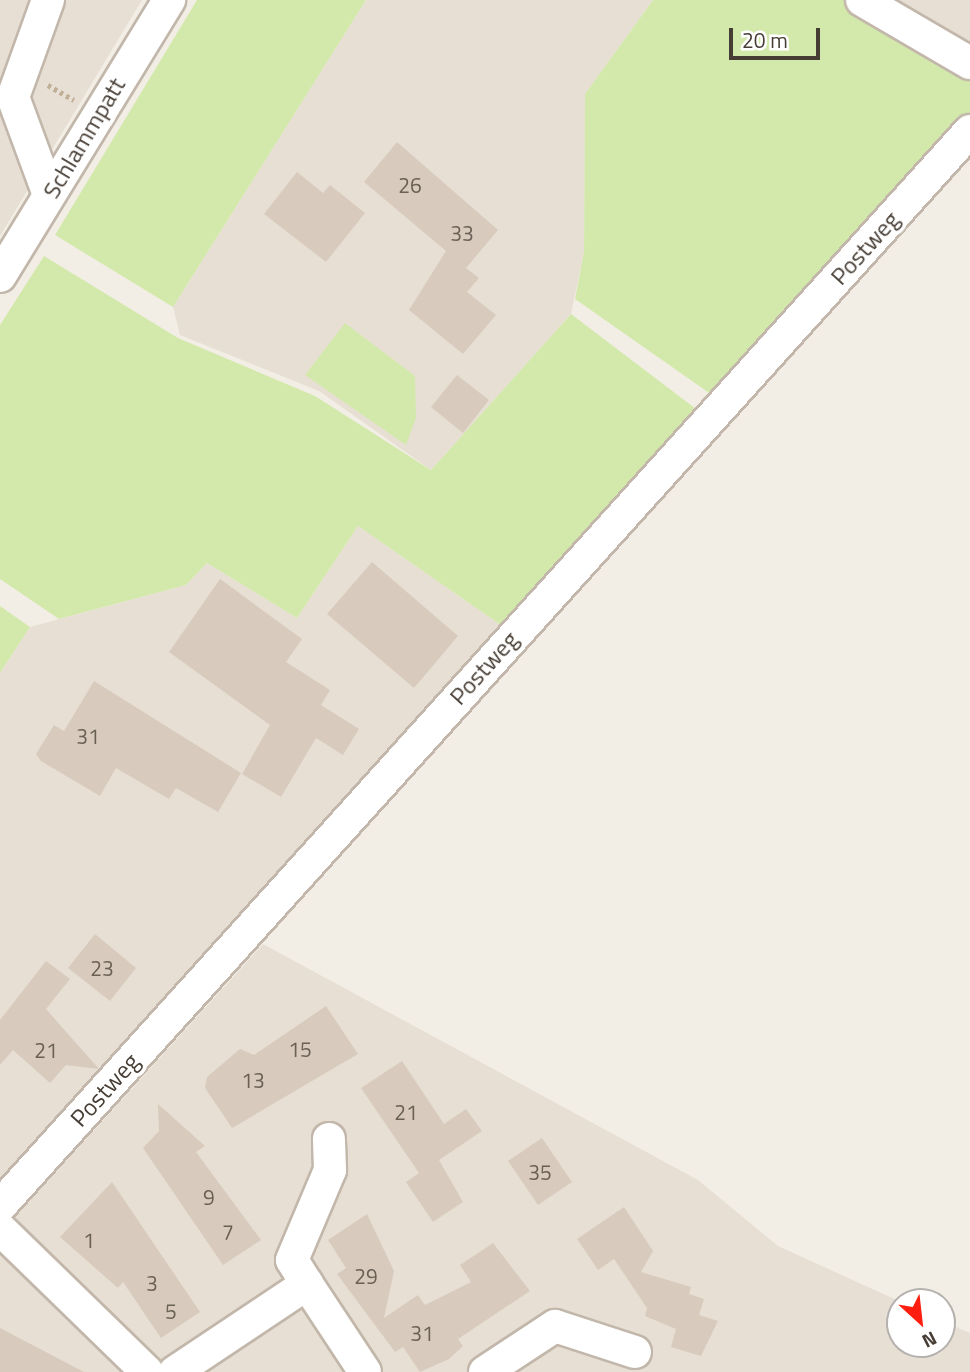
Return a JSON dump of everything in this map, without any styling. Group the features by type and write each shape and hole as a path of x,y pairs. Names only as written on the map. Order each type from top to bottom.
{"street":[{"path":"48,0 13,97 49,195"},
{"name":"Schlammpatt","path":"0,276 169,0"},
{"path":"862,0 970,63"},
{"name":"Postweg","path":"0,1206 970,131"},
{"path":"329,1139 330,1170 292,1260 365,1372"},
{"path":"0,1229 148,1372"},
{"path":"175,1372 306,1284"},
{"path":"485,1372 555,1326 635,1352"}],"path":[{"path":"23,70 99,114"}],"shaded area":[{"path":"0,0 142,0 0,236"},
{"path":"366,0 653,0 585,94 584,252 571,314 431,470 319,391 180,335 173,307"},
{"path":"888,0 970,0 970,48"},
{"path":"358,526 505,628 0,1192 0,673 30,627 186,585 207,563 297,618"},
{"path":"263,944 698,1180 778,1246 886,1295 886,1358 956,1358 956,1327 970,1333 970,1372 0,1372 0,1234"}],"green space":[{"path":"197,0 366,0 173,307 55,235"},
{"path":"653,0 843,0 970,77 970,112 712,395 575,299 584,252 585,94"},
{"path":"44,256 178,338 315,396 431,470 571,314 700,412 505,628 358,526 297,618 207,563 186,585 59,619 0,579 0,325"},
{"path":"345,323 415,376 416,418 406,445 305,375"},
{"path":"0,606 30,627 0,673"}],"building":[{"path":"397,142 498,230 466,268 479,278 467,292 496,315 463,354 409,310 446,251 364,182"},
{"path":"297,172 323,193 330,185 365,213 326,262 264,214"},
{"path":"457,375 489,400 463,433 431,407"},
{"path":"372,562 458,636 414,688 327,614"},
{"path":"220,579 302,639 286,662 330,690 321,705 359,729 343,755 316,738 281,797 242,774 270,725 169,652"},
{"path":"94,681 241,773 218,812 176,788 169,799 116,768 100,796 41,761 36,754 54,725 64,731"},
{"path":"95,934 136,968 110,1001 68,968"},
{"path":"46,961 70,979 46,1009 99,1069 66,1065 50,1083 13,1050 0,1065 0,1020"},
{"path":"326,1006 358,1054 232,1128 205,1088 207,1077 240,1049 254,1055"},
{"path":"402,1061 444,1124 466,1109 482,1131 439,1160 463,1202 433,1222 406,1182 419,1173 361,1088"},
{"path":"158,1104 205,1146 196,1152 261,1240 223,1265 143,1148 159,1131"},
{"path":"542,1138 572,1182 538,1205 508,1161"},
{"path":"112,1182 200,1312 161,1338 123,1282 118,1288 60,1237"},
{"path":"624,1207 653,1251 641,1272 691,1287 689,1294 704,1299 699,1315 718,1321 701,1356 671,1347 676,1329 645,1316 647,1308 614,1259 598,1270 577,1239"},
{"path":"367,1214 394,1271 384,1318 418,1295 425,1305 471,1282 460,1265 493,1243 530,1291 458,1339 463,1346 449,1359 420,1372 403,1347 395,1352 337,1274 346,1268 328,1240"},
{"path":"0,1328 84,1372 0,1372"}]}
